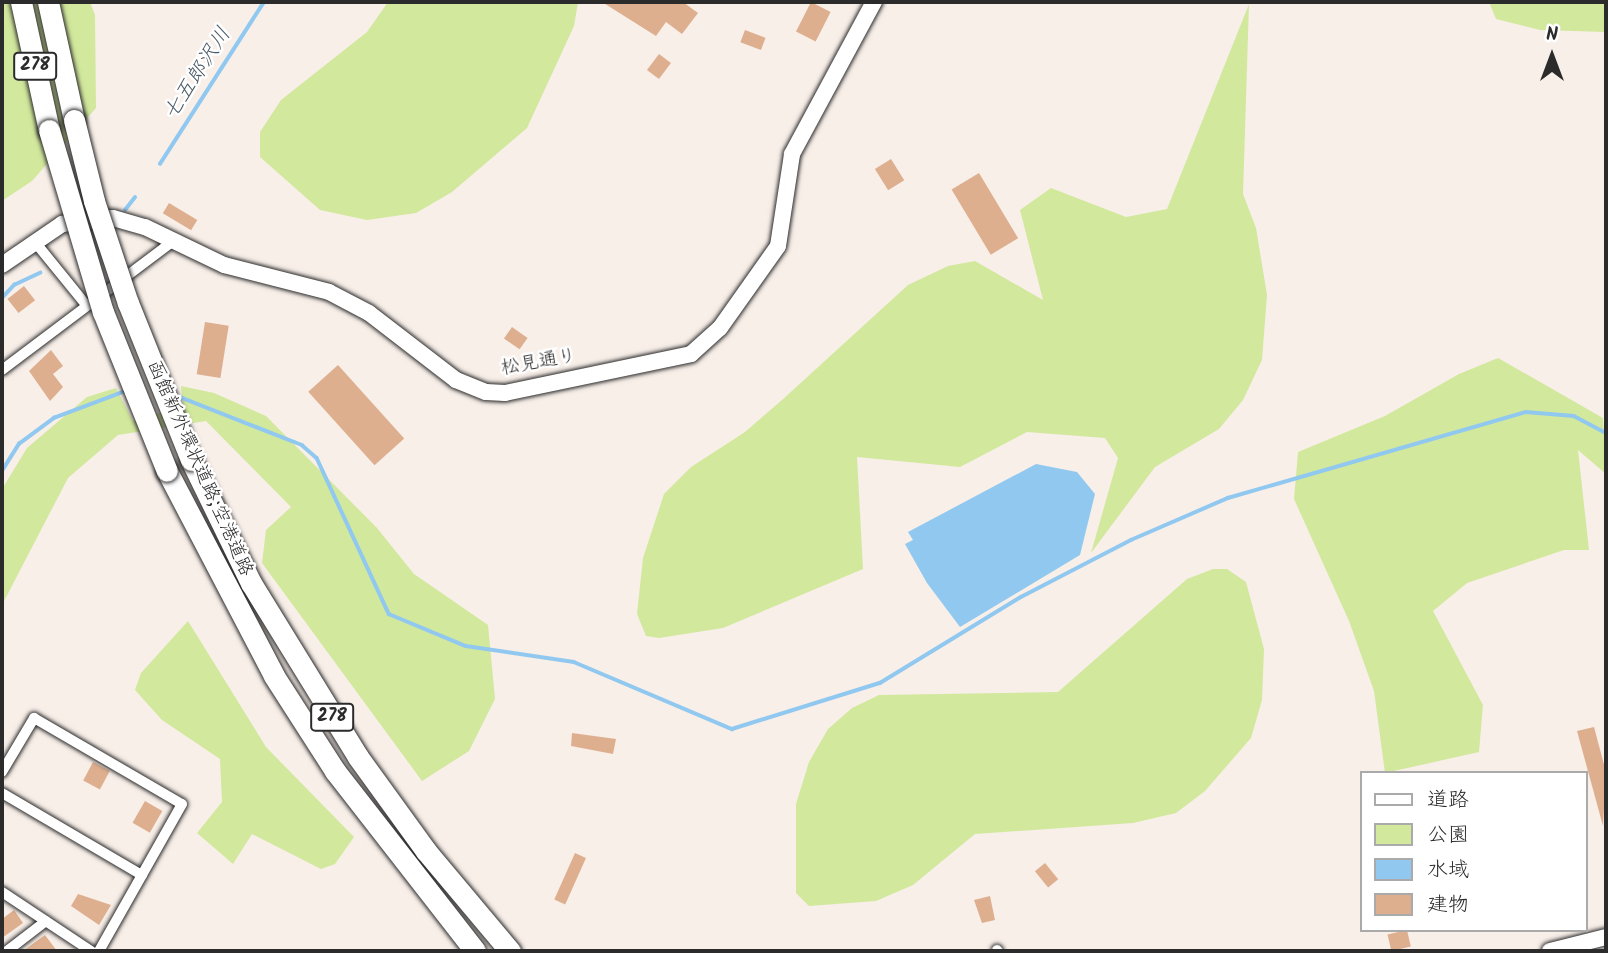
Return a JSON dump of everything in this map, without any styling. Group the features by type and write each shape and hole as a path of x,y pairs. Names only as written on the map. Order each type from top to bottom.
{"highway":[{"name":"函館新外環状道路;空港道路","path":"21,2 49,130 103,312 167,471 229,595 335,771 475,951"},
{"name":"函館新外環状道路;空港道路","path":"48,2 94,201 128,303 191,460 251,583 358,757 426,851 510,951"}],"street":[{"name":"松見通り","path":"2,265 62,224 92,218 145,227 224,265 339,297 369,313 456,380 486,392 505,393 691,354 720,328 778,246 792,154 874,2"},
{"path":"2,370 173,241"},
{"path":"35,242 87,306"},
{"path":"2,772 34,718 182,804 99,951"},
{"path":"2,793 142,875"},
{"path":"2,892 91,951"},
{"path":"7,951 46,921"},
{"path":"1550,951 1606,937"}],"green space":[{"path":"2,2 90,2 95,15 96,108 32,181 2,201"},
{"path":"388,2 578,2 574,26 527,128 452,192 416,213 367,220 320,210 260,157 260,132 281,100 367,32"},
{"path":"1489,2 1606,2 1606,32 1540,30 1496,19"},
{"path":"1249,4 1243,194 1256,228 1267,295 1262,360 1243,400 1219,429 1155,467 1091,553 1118,458 1105,438 1027,432 960,467 857,457 863,569 723,628 659,638 646,636 637,614 643,558 664,494 691,467 745,432 908,285 948,266 975,261 1043,300 1020,210 1051,188 1126,217 1167,209"},
{"path":"1498,358 1603,418 1606,474 1578,450 1589,550 1564,550 1467,583 1433,611 1483,705 1479,752 1385,771 1374,691 1349,621 1294,499 1298,452 1385,416 1459,374"},
{"path":"181,386 214,393 266,416 377,528 414,574 488,625 495,699 469,751 422,781 262,563 266,530 291,507 206,421 118,435 68,478 2,605 2,489 27,448 87,397 116,388 133,421 183,406"},
{"path":"1213,569 1227,569 1246,582 1264,649 1262,700 1251,738 1205,791 1176,813 1133,823 975,834 913,885 876,901 809,906 796,893 796,804 809,762 828,729 852,708 879,695 1058,692 1187,579"},
{"path":"188,621 266,747 354,837 335,864 321,869 252,834 233,864 197,833 222,802 220,759 162,720 135,690 141,673"}],"water":[{"path":"1036,464 1077,472 1095,494 1080,555 960,627 927,583 905,544 913,540 908,532"}],"building":[{"path":"602,2 683,2 698,13 682,34 666,22 656,36"},
{"path":"811,2 831,12 816,41 796,31"},
{"path":"745,30 766,38 761,50 740,42"},
{"path":"659,54 671,63 659,79 647,70"},
{"path":"891,159 904,180 888,190 875,169"},
{"path":"979,173 1018,238 991,255 952,189"},
{"path":"169,203 197,220 191,230 163,213"},
{"path":"24,286 35,300 19,313 7,299"},
{"path":"205,322 229,326 220,378 197,374"},
{"path":"512,327 528,338 520,349 504,338"},
{"path":"51,350 63,366 53,374 63,387 50,401 29,371"},
{"path":"338,365 404,439 375,465 308,392"},
{"path":"1594,727 1606,772 1603,826 1577,731"},
{"path":"572,733 616,739 613,754 571,746"},
{"path":"93,762 110,771 100,789 83,781"},
{"path":"145,801 162,811 150,833 132,823"},
{"path":"575,853 586,858 565,904 554,900"},
{"path":"1045,863 1058,879 1048,888 1035,871"},
{"path":"78,894 111,905 99,925 71,906"},
{"path":"990,896 995,920 982,923 974,900"},
{"path":"14,910 23,923 2,938 2,919"},
{"path":"1407,932 1411,947 1391,951 1388,934"},
{"path":"45,935 57,951 23,951"}],"waterway":[{"name":"七五郎沢川","path":"160,164 264,2"},
{"name":"七五郎沢川","path":"125,210 135,197"},
{"name":"七五郎沢川","path":"2,298 14,285 40,273"},
{"path":"2,471 19,444 54,418 126,391"},
{"path":"172,394 302,445 317,458 389,614 466,646 574,662 732,729 880,683 1021,597 1131,540 1228,498 1526,412 1574,416 1606,433"}]}
